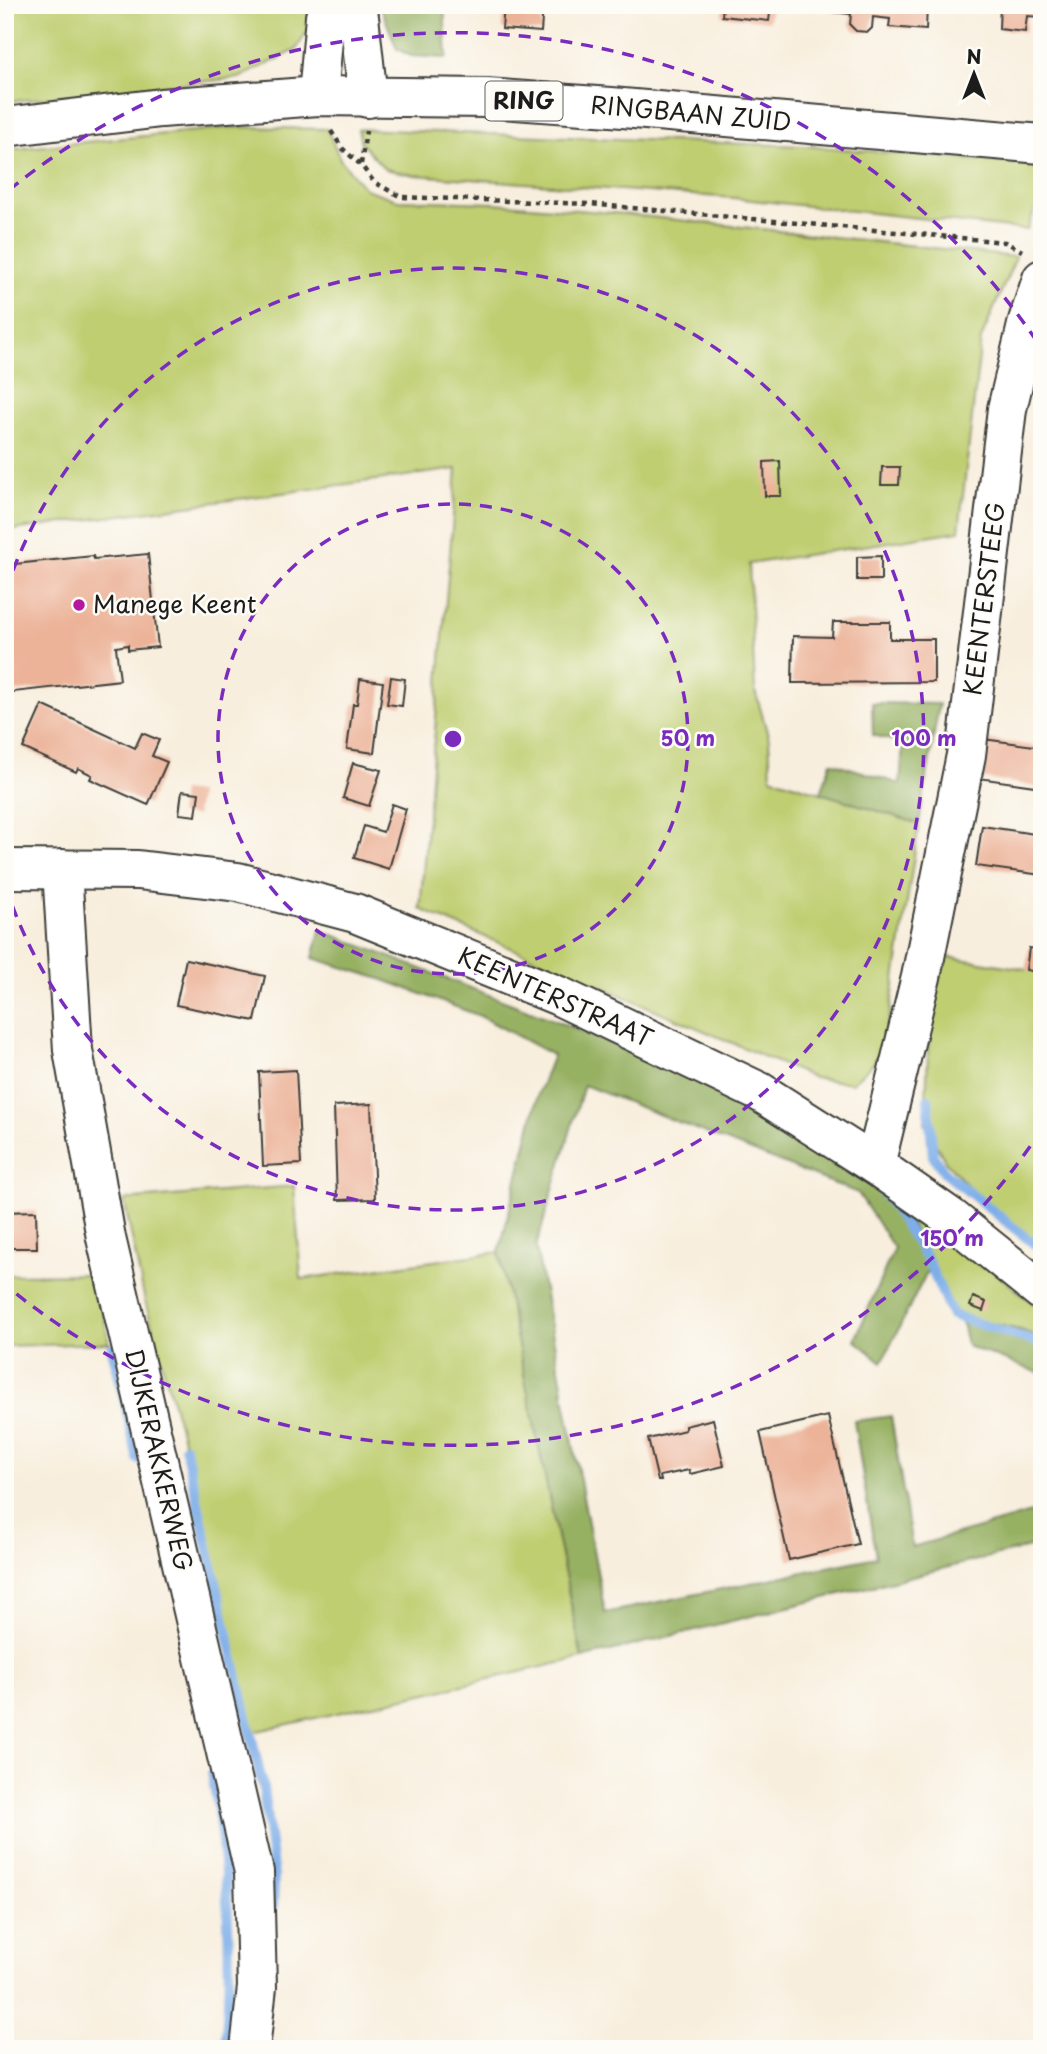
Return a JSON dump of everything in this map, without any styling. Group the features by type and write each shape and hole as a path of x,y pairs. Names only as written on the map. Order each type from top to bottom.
{"street":[{"path":"318,96 325,17 329,5"},
{"path":"354,5 359,17 368,98"},
{"name":"RINGBAAN ZUID","path":"5,127 161,108 318,96 487,98 1042,144"},
{"name":"KEENTERSTEEG","path":"875,1165 921,976 966,755 1007,409 1028,321 1034,267"},
{"name":"KEENTERSTRAAT","path":"5,869 138,870 238,882 355,913 559,996 760,1092 875,1165 950,1217 1042,1291"},
{"name":"DIJKERAKKERWEG","path":"62,869 73,1050 106,1238 254,1872 257,1987 250,2049"}],"path":[{"path":"361,165 374,182 401,197 589,204 1005,242 1018,247 1034,267"}],"green space":[{"path":"5,5 308,5 310,27 296,50 239,78 5,102"},
{"path":"380,5 444,5 447,58 411,56 397,49"},
{"path":"235,127 327,129 340,159 365,189 398,200 494,203 614,213 1016,257 981,339 959,531 749,564 755,690 769,739 771,777 919,824 889,1019 877,1060 852,1083 814,1078 420,909 457,469 5,531 5,150"},
{"path":"358,129 804,146 1042,165 1042,191 1027,230 733,198 414,175 385,169 361,143"},
{"path":"872,703 939,704 919,824 821,793 831,762 900,784 903,743 873,735"},
{"path":"320,930 564,1024 748,1102 870,1169 903,1209 919,1240 928,1270 882,1362 855,1340 894,1248 858,1193 584,1085 536,1247 605,1613 876,1557 854,1421 891,1416 912,1547 1042,1510 1042,1544 582,1658 499,1252 538,1094 553,1055 480,1016 384,980 313,958"},
{"path":"941,956 1042,969 1042,1253 996,1216 945,1161 925,1124 929,1029"},
{"path":"870,1169 1042,1311 1042,1338 1020,1330 961,1317 956,1313 928,1270 919,1240"},
{"path":"294,1186 301,1279 499,1252 582,1658 253,1732 201,1506 145,1301 124,1200"},
{"path":"96,1274 109,1343 5,1346 5,1275"},
{"path":"961,1317 1020,1330 1042,1338 1042,1374 967,1346"}],"building":[{"path":"504,5 543,5 541,32 502,29"},
{"path":"723,5 771,5 769,21 722,16"},
{"path":"833,5 927,5 926,30 889,27 890,19 873,17 872,28 868,32 856,31 850,25 851,14 833,12"},
{"path":"1000,5 1042,5 1042,17 1027,16 1025,32 999,29"},
{"path":"780,461 781,496 765,496 764,462"},
{"path":"882,467 900,467 899,485 881,485"},
{"name":"Manege Keent","path":"148,554 158,647 128,650 128,645 116,647 120,680 5,693 5,565 93,556 94,559"},
{"path":"881,556 881,580 857,580 857,557"},
{"path":"833,622 890,622 890,639 934,639 934,682 792,683 793,636 832,637"},
{"path":"391,677 405,679 402,706 387,704"},
{"path":"360,679 383,682 374,753 347,749 353,704 357,704"},
{"path":"42,705 135,748 142,733 159,740 152,756 167,762 148,805 90,779 92,775 78,768 76,772 23,748"},
{"path":"983,739 1042,747 1042,787 978,778"},
{"path":"353,763 381,770 369,806 343,798"},
{"path":"182,791 199,793 196,816 179,814"},
{"path":"392,804 406,809 389,869 354,858 364,826 383,832"},
{"path":"982,826 1042,835 1042,875 976,866"},
{"path":"1029,948 1042,950 1042,973 1026,970"},
{"path":"186,959 265,976 255,1021 176,1005"},
{"path":"296,1070 301,1164 263,1166 259,1072"},
{"path":"371,1104 375,1199 337,1200 334,1106"},
{"path":"36,1211 37,1248 5,1248 5,1212"},
{"path":"973,1297 986,1302 983,1311 970,1306"},
{"path":"828,1416 858,1544 789,1560 760,1432"},
{"path":"713,1419 724,1466 690,1474 689,1470 660,1476 661,1481 658,1481 648,1439 685,1430 685,1426"}],"waterway":[{"path":"724,1096 758,1112"},
{"path":"928,1099 933,1156 945,1173 1042,1250"},
{"path":"880,1187 927,1259 952,1315 1042,1344"},
{"path":"112,1348 138,1459"},
{"path":"185,1447 263,1787 274,1877 273,1906"},
{"path":"212,1773 222,1841 228,1911 229,1981 225,2049"}],"place":[{"name":"Manege Keent","path":"79,605"}]}
